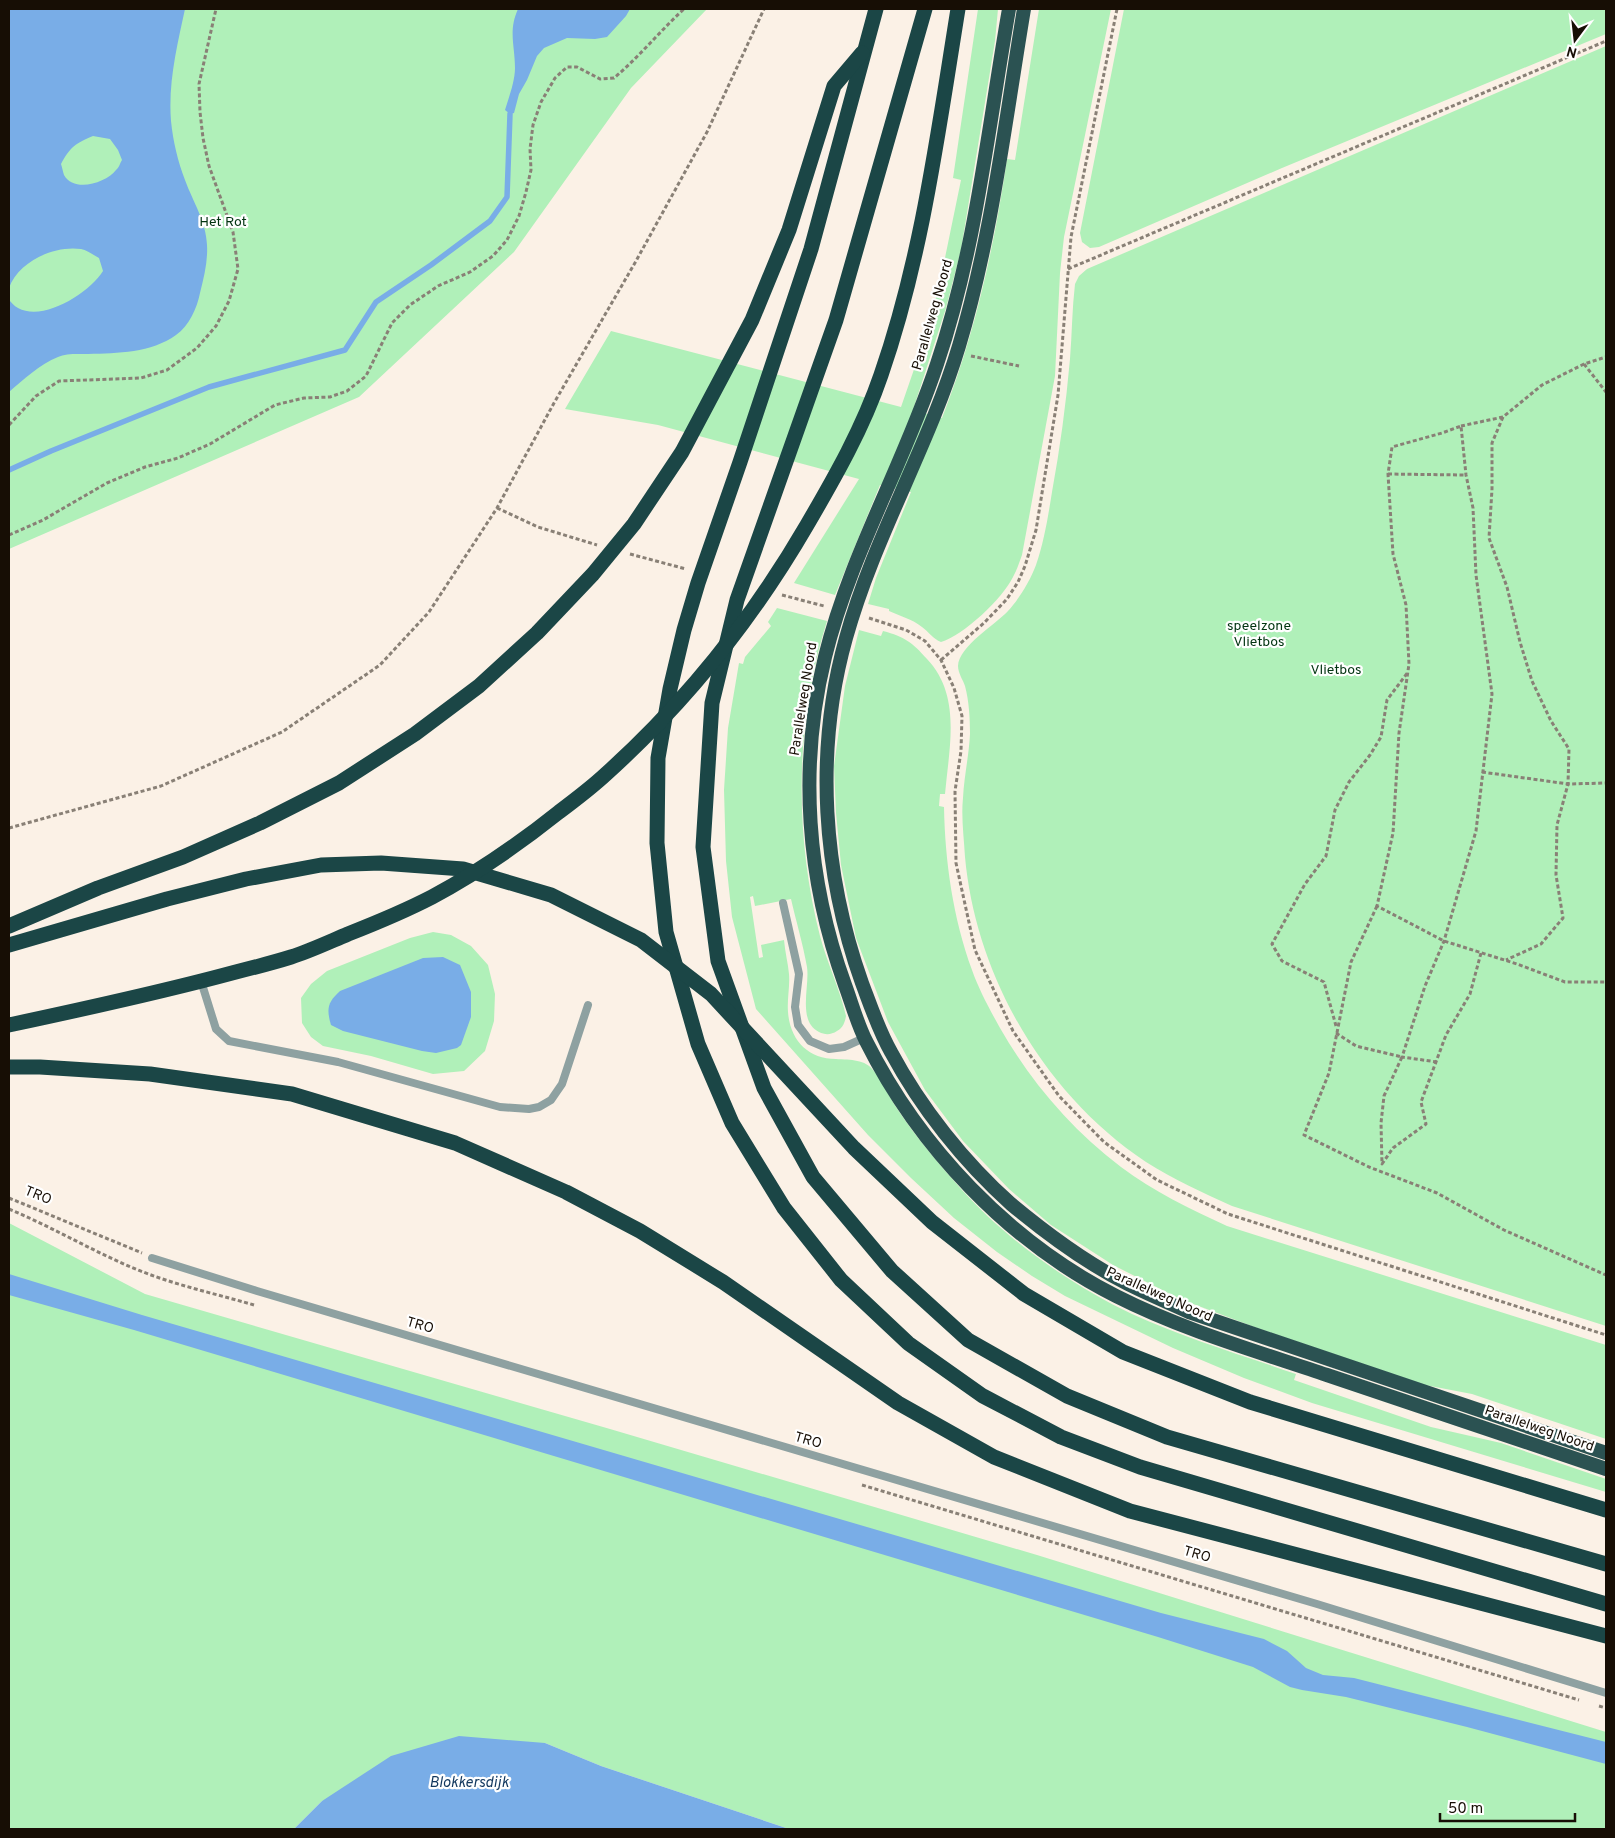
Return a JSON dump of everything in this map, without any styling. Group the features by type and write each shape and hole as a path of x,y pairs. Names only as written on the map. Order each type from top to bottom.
{"highway":[{"path":"876,9 811,249 698,583 684,630 670,689 658,758 656,843 666,932 698,1044 732,1122 784,1208 841,1280 908,1343 983,1396 1061,1437 1140,1467 1606,1604"},
{"path":"925,9 836,320 737,600 712,703 703,847 718,961 764,1088 813,1177 892,1271 968,1340 1076,1400 1167,1437 1606,1564"},
{"path":"9,1024 139,997 292,957 431,897 496,859 604,776 656,727 702,676 748,617 787,560 857,434 880,379 898,322 917,244 932,167 958,9"},
{"name":"Parallelweg Noord","path":"1009,9 972,231 961,284 936,366 913,428 851,573 833,628 823,664 811,743 808,797 813,858 832,947 864,1038 894,1089 928,1138 969,1186 1014,1228 1061,1263 1114,1295 1189,1329 1606,1469"},
{"name":"Parallelweg Noord","path":"1024,9 995,192 978,278 958,350 928,434 866,577 846,637 835,686 826,765 828,830 838,896 850,944 871,1009 890,1050 917,1096 959,1150 1016,1208 1066,1247 1126,1284 1189,1312 1606,1453"},
{"path":"9,926 98,888 183,857 260,823 339,783 431,722 479,686 537,633 593,574 634,524 682,452 752,320 789,230 834,86 865,50"},
{"path":"9,945 167,899 246,879 320,864 381,863 463,869 551,895 641,940 711,994 854,1148 932,1222 1024,1294 1123,1352 1250,1402 1606,1510"},
{"path":"9,1067 40,1067 150,1074 292,1094 455,1143 566,1192 640,1231 723,1282 898,1403 994,1457 1130,1511 1606,1636"}],"lane":[{"path":"783,903 799,974 796,1007 798,1025 810,1041 829,1049 844,1047 864,1038"},
{"path":"200,981 216,1029 230,1041 338,1062 500,1107 529,1109 539,1107 551,1100 562,1084 588,1005"},
{"name":"TRO","path":"152,1258 267,1294 1307,1601 1606,1693"}],"path":[{"path":"9,425 36,396 59,381 141,378 167,370 197,348 216,326 229,301 238,269 234,232 209,166 200,112 199,84 216,9"},
{"path":"9,535 43,520 108,483 145,467 178,458 210,444 275,405 304,398 330,396 347,391 366,376 392,323 410,305 438,286 470,272 493,256 507,240 519,216 526,192 530,170 533,125 541,102 555,78 567,67 577,67 600,79 614,78 684,9"},
{"path":"9,828 161,786 282,732 380,665 429,612 497,508 707,132 764,9"},
{"path":"941,660 984,623 1007,599 1018,582 1025,566 1036,530 1062,366 1071,237 1117,9"},
{"path":"1068,269 1606,40"},
{"path":"969,355 1019,366"},
{"path":"1606,357 1584,364 1542,385 1503,417 1461,426 1392,447 1388,474 1393,554 1406,605 1408,671 1399,733 1393,833 1377,906 1351,962 1329,1073 1304,1135 1369,1167 1437,1193 1504,1230 1606,1275"},
{"path":"1584,364 1606,392"},
{"path":"1503,417 1492,443 1489,538 1507,586 1520,642 1532,681 1551,721 1569,749 1568,784 1557,825 1556,875 1563,918 1542,944 1505,961"},
{"path":"1461,426 1466,475 1473,508 1476,575 1492,694 1476,832 1444,941 1425,986 1402,1057 1384,1096 1381,1123 1382,1164 1393,1148 1426,1124 1421,1102 1446,1035 1470,994 1481,953"},
{"path":"1388,474 1466,475"},
{"path":"497,508 538,527 582,541"},
{"path":"885,623 906,630 925,641 941,660 954,688 962,716 955,791 956,863 976,950 1013,1031 1059,1096 1104,1142 1157,1180 1228,1214 1606,1335"},
{"path":"1408,671 1387,700 1381,737 1349,782 1335,810 1326,856 1305,884 1272,944 1282,961 1324,982 1336,1031 1356,1046 1402,1057 1437,1062"},
{"path":"1482,772 1568,784 1606,783"},
{"path":"1377,906 1444,941 1565,982 1606,982"},
{"name":"TRO","path":"9,1198 152,1258"},
{"path":"862,1485 1587,1702"},
{"path":"1597,1705 1606,1708"}],"green space":[{"name":"Het Rot","path":"9,9 707,9 631,88 514,252 359,397 9,549"},
{"path":"978,9 998,9 995,41 961,250 946,308 913,410 942,418 974,323 996,225 1007,159 1015,160 1039,9 1111,9 1064,237 1060,273 1055,376 1022,555 1016,572 1008,586 992,605 960,632 941,642 914,622 889,611 889,609 868,604 876,578 911,492 880,485 835,595 794,583 859,479 658,425 565,409 611,331 901,407 920,352 939,287 961,180 953,178"},
{"path":"1124,9 1606,9 1606,34 1282,168 1099,247 1090,248 1082,242 1080,233"},
{"name":"Vlietbos","path":"1606,46 1606,1326 1232,1206 1177,1180 1146,1162 1110,1135 1077,1103 1047,1068 1022,1029 1000,989 984,946 972,902 965,857 962,820 970,722 965,686 958,666 964,651 978,636 1002,617 1016,601 1031,577 1039,556 1044,538 1067,393 1073,303 1075,284 1079,276 1087,269"},
{"path":"777,608 827,621 816,660 804,738 802,818 806,858 820,936 846,1016 839,1030 830,1034 821,1033 812,1027 808,1020 806,1012 807,967 791,899 755,906 753,896 750,897 759,958 763,957 761,945 784,940 789,974 789,1022 792,1031 802,1046 817,1056 862,1062 870,1067 919,1139 953,1180 980,1208 1019,1244 1063,1275 1109,1302 1172,1331 1296,1374 1294,1380 1431,1427 1501,1443 1606,1479 1606,1492 1312,1403 1244,1378 1173,1348 1065,1296 997,1252 954,1218 868,1135 756,1009 732,917 726,861 724,790 728,728 739,663 743,664 745,657 771,626 768,622"},
{"path":"859,630 881,636 883,631 908,641 927,659 938,674 945,689 951,723 945,794 940,794 939,806 944,807 951,890 965,950 981,992 1000,1028 1025,1067 1053,1104 1085,1137 1133,1176 1172,1199 1227,1226 1606,1345 1606,1439 1472,1394 1425,1385 1257,1328 1180,1299 1113,1265 1051,1225 1009,1189 963,1141 925,1090 888,1022 856,938 841,865 834,766 845,686"},
{"path":"433,932 451,935 471,946 488,965 495,994 494,1021 485,1051 464,1071 433,1074 371,1056 323,1046 311,1037 302,1023 301,998 311,984 327,971 410,938"},
{"path":"9,1223 145,1294 1037,1555 1606,1732 1606,1829 789,1829 601,1766 545,1743 322,1801 294,1829 9,1829"}],"water":[{"path":"9,9 185,9 172,79 171,121 174,144 180,166 199,212 206,236 207,251 199,299 189,322 176,335 145,349 61,356 38,368 9,392 9,300 17,307 29,311 53,308 77,296 103,271 99,258 88,251 71,248 38,257 20,270 9,288","holes":["93,136 110,139 122,160 111,175 98,182 82,185 75,184 64,175 61,164 67,153 78,143"]},
{"path":"518,9 630,9 607,37 595,39 567,38 544,48 537,56 519,94 514,113 510,114 505,110 515,73 513,24"},
{"path":"443,957 460,965 471,992 471,1017 461,1045 457,1048 436,1053 422,1051 343,1031 331,1025 329,1006 340,991 423,958"},
{"path":"9,1274 142,1315 1161,1613 1264,1639 1287,1651 1306,1668 1323,1675 1354,1678 1606,1742 1606,1764 1346,1697 1290,1687 1253,1667 1158,1637 134,1330 9,1295"},
{"name":"Blokkersdijk","path":"459,1736 545,1743 601,1766 789,1829 294,1829 322,1801 391,1756"}],"waterway":[{"path":"9,470 209,387 345,350 376,302 431,265 490,221 507,197 510,114"}],"park label":[{"name":"speelzone Vlietbos","path":"1259,634"}]}
